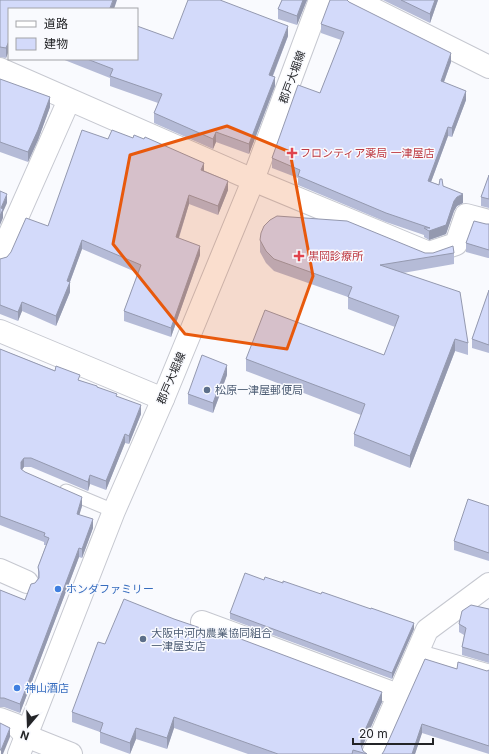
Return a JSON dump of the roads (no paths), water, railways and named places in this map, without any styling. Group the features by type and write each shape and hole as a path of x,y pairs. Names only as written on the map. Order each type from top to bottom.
{"street":[{"name":"郡戸大堀線","path":"22,745 114,511 163,399 253,180 320,0"},
{"path":"355,0 489,66"},
{"path":"0,69 253,180 429,253 456,244 466,215 489,221"},
{"path":"0,256 69,100"},
{"path":"0,331 163,399"},
{"path":"0,570 27,582"},
{"path":"373,754 427,630 489,584"},
{"path":"202,622 398,695"},
{"path":"0,719 16,725 22,745 71,754"}],"lane":[{"path":"56,486 114,511"},
{"path":"418,651 489,671"}],"place":[{"name":"フロンティア薬局 一津屋店","path":"292,153"},
{"name":"黒岡診療所","path":"299,256"},
{"name":"松原一津屋郵便局","path":"207,390"},
{"name":"ホンダファミリー","path":"58,589"},
{"name":"大阪中河内農業協同組合 一津屋支店","path":"143,639"},
{"name":"神山酒店","path":"17,688"}]}
